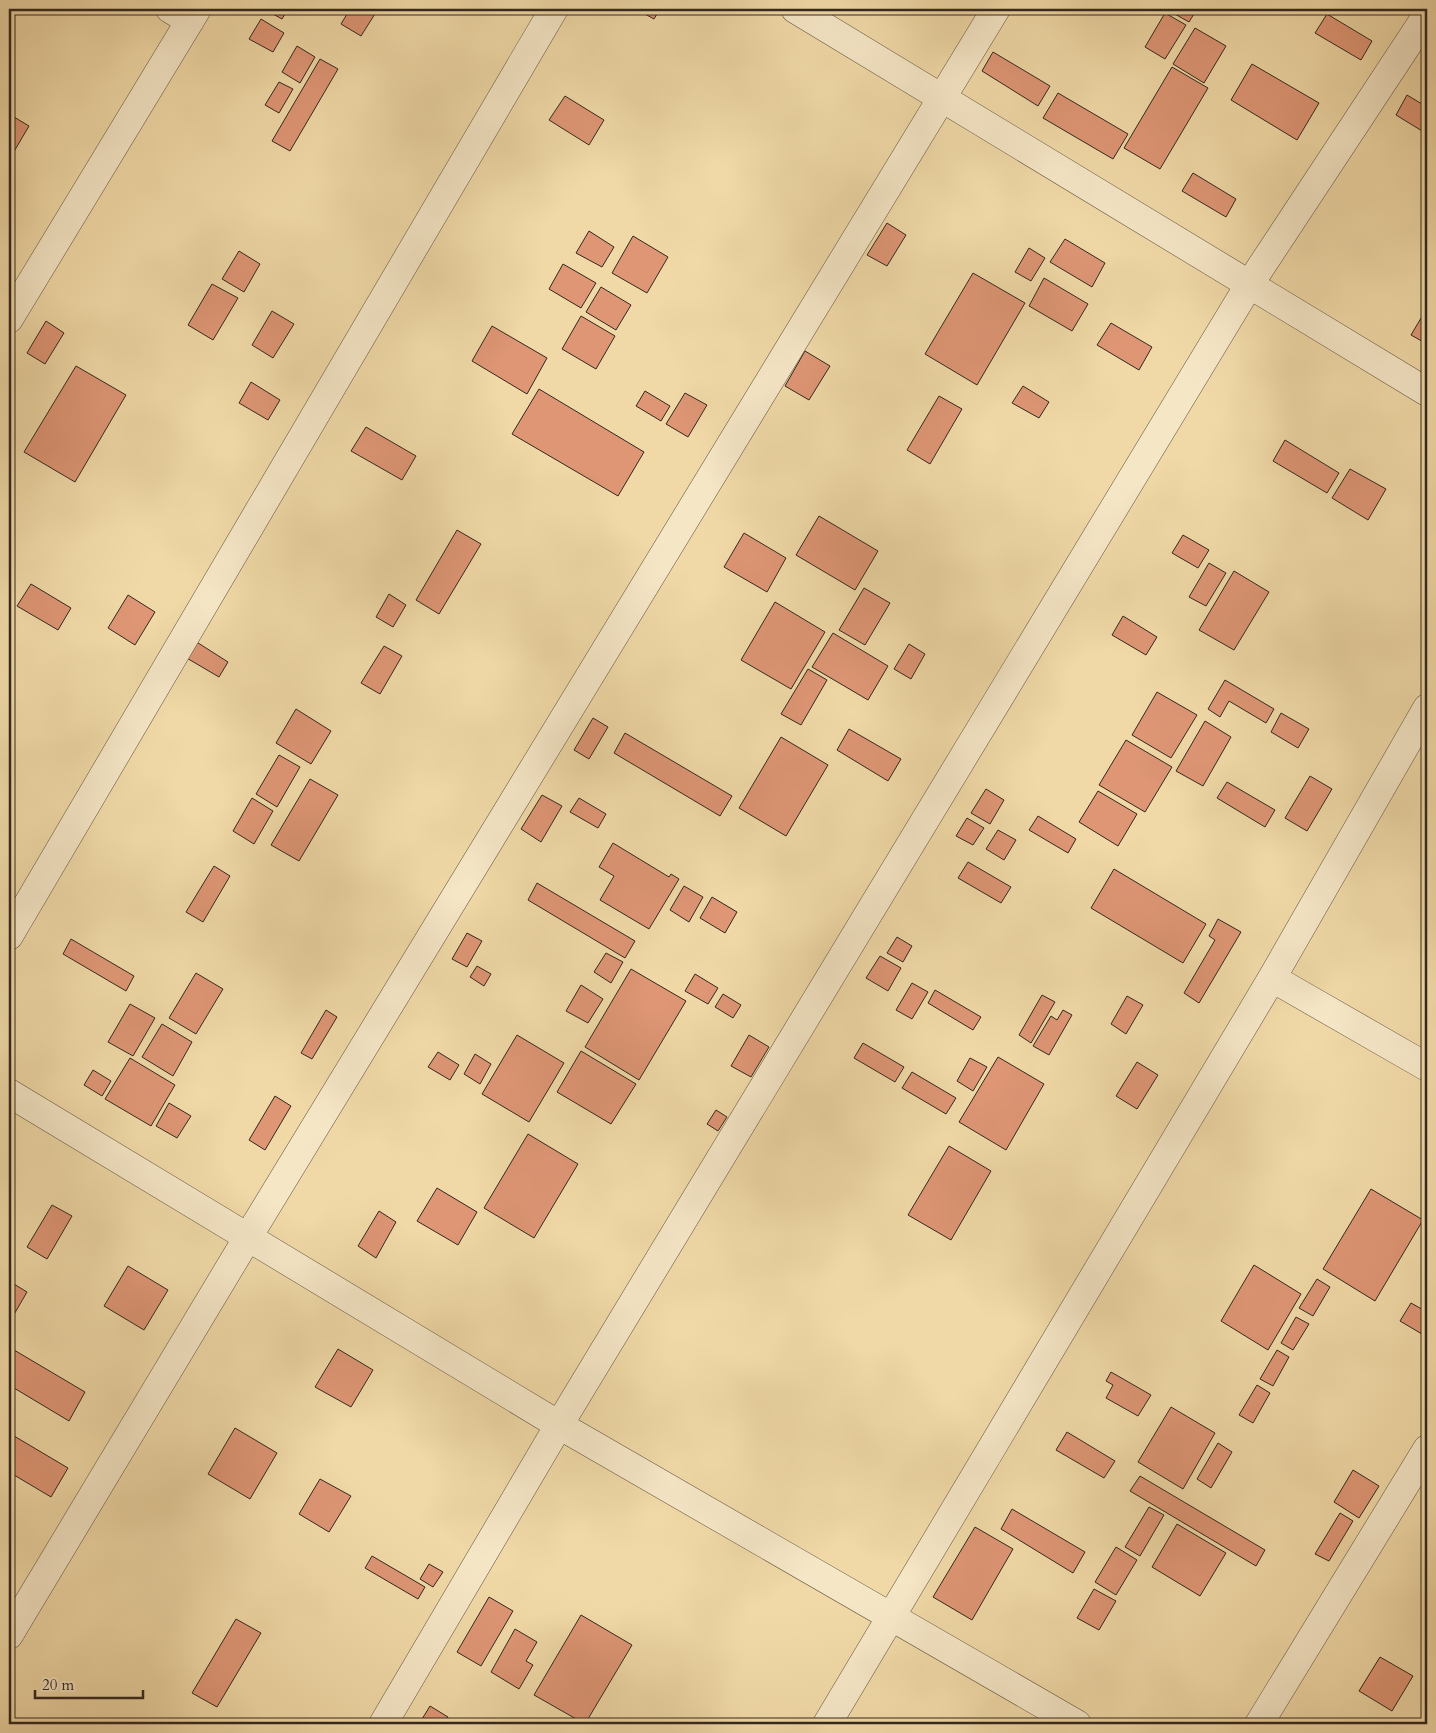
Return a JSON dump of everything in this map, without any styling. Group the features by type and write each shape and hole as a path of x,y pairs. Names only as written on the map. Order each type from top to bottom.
{"street":[{"path":"9,936 554,9"},
{"path":"795,9 1427,392"},
{"path":"9,1635 248,1237 996,9"},
{"path":"10,316 186,13"},
{"path":"383,1724 559,1425 1249,285 1427,15"},
{"path":"827,1724 1272,978 1427,708"},
{"path":"1272,978 1427,1067"},
{"path":"9,1093 559,1425 1077,1724"},
{"path":"1259,1724 1427,1449"}],"building":[{"path":"264,9 288,9 282,19"},
{"path":"350,9 378,9 361,36 341,24"},
{"path":"636,9 660,9 654,19"},
{"path":"1166,9 1197,9 1189,22"},
{"path":"1165,13 1186,25 1165,59 1145,47"},
{"path":"1327,14 1372,41 1361,60 1315,33"},
{"path":"261,19 284,33 273,52 249,39"},
{"path":"1195,28 1226,46 1204,83 1173,64"},
{"path":"297,46 315,57 300,83 282,72"},
{"path":"993,52 1050,86 1038,106 982,71"},
{"path":"320,59 338,69 290,151 272,141"},
{"path":"1252,64 1319,103 1297,140 1231,100"},
{"path":"1172,67 1208,88 1160,169 1124,148"},
{"path":"279,82 293,89 279,113 265,105"},
{"path":"1058,93 1128,134 1113,159 1043,118"},
{"path":"1407,95 1427,107 1427,134 1396,115"},
{"path":"565,96 604,120 589,145 549,120"},
{"path":"9,114 29,126 9,160"},
{"path":"1193,173 1236,199 1226,217 1182,191"},
{"path":"887,223 906,235 887,266 867,255"},
{"path":"589,231 614,247 602,267 576,253"},
{"path":"633,236 668,257 647,293 612,273"},
{"path":"1065,239 1105,263 1092,287 1050,262"},
{"path":"1029,248 1045,258 1031,281 1015,272"},
{"path":"239,251 260,264 244,292 222,279"},
{"path":"563,264 596,283 581,308 549,289"},
{"path":"973,273 1025,303 977,385 925,354"},
{"path":"1044,278 1088,304 1072,331 1029,306"},
{"path":"212,284 238,298 213,340 188,325"},
{"path":"601,287 631,305 616,330 586,312"},
{"path":"1427,308 1427,344 1411,335"},
{"path":"272,311 294,324 273,358 252,345"},
{"path":"581,316 615,336 596,369 562,349"},
{"path":"46,321 64,333 45,364 27,353"},
{"path":"1111,323 1152,347 1139,370 1097,345"},
{"path":"492,326 547,358 527,394 472,361"},
{"path":"805,351 830,366 809,400 785,386"},
{"path":"76,366 126,395 75,482 24,452"},
{"path":"251,382 280,400 268,420 239,403"},
{"path":"1023,386 1049,402 1039,418 1012,403"},
{"path":"539,389 644,452 618,496 512,434"},
{"path":"645,391 670,406 661,421 636,406"},
{"path":"685,393 707,405 688,437 666,424"},
{"path":"939,396 962,409 930,464 907,450"},
{"path":"366,427 416,456 402,480 351,451"},
{"path":"1285,440 1339,473 1327,493 1273,461"},
{"path":"1350,469 1386,489 1368,520 1332,498"},
{"path":"819,516 878,551 855,590 796,555"},
{"path":"457,530 481,544 439,614 416,600"},
{"path":"744,533 786,558 767,592 724,567"},
{"path":"1183,535 1209,550 1198,568 1172,553"},
{"path":"1209,563 1226,573 1206,606 1189,597"},
{"path":"1234,571 1269,592 1234,650 1199,630"},
{"path":"31,584 71,608 58,630 17,606"},
{"path":"864,588 890,603 865,645 839,630"},
{"path":"389,594 406,605 393,627 376,617"},
{"path":"128,595 155,612 135,645 108,628"},
{"path":"775,602 825,632 791,689 741,660"},
{"path":"1123,616 1157,637 1146,655 1112,635"},
{"path":"833,633 888,666 868,700 812,667"},
{"path":"195,641 228,662 219,677 185,657"},
{"path":"909,644 925,654 911,679 894,669"},
{"path":"384,646 402,656 380,694 361,683"},
{"path":"808,669 827,680 801,725 781,714"},
{"path":"1225,680 1274,709 1266,723 1229,701 1220,717 1208,709"},
{"path":"1157,692 1197,715 1171,758 1132,735"},
{"path":"296,709 331,731 311,764 276,743"},
{"path":"1281,713 1309,729 1298,748 1271,732"},
{"path":"593,718 608,727 589,759 574,750"},
{"path":"1205,721 1231,737 1203,786 1176,771"},
{"path":"849,729 901,759 888,781 837,750"},
{"path":"625,733 732,796 720,816 614,753"},
{"path":"781,737 828,765 786,836 739,808"},
{"path":"1126,740 1172,767 1145,812 1099,785"},
{"path":"279,755 300,767 277,807 256,794"},
{"path":"1310,776 1332,789 1307,831 1285,818"},
{"path":"310,779 338,795 299,861 271,845"},
{"path":"1227,782 1275,810 1265,827 1217,798"},
{"path":"986,789 1004,800 990,824 971,813"},
{"path":"1098,791 1137,814 1118,846 1079,822"},
{"path":"542,795 562,806 541,842 521,829"},
{"path":"252,798 273,811 254,844 233,831"},
{"path":"579,798 606,814 598,828 570,812"},
{"path":"1038,816 1076,839 1068,853 1029,830"},
{"path":"967,818 984,828 973,845 956,836"},
{"path":"998,830 1016,840 1004,860 986,849"},
{"path":"613,843 669,877 671,874 679,879 649,929 600,900 614,876 599,867"},
{"path":"968,862 1011,887 1001,903 958,878"},
{"path":"214,866 230,876 203,922 186,912"},
{"path":"1114,869 1206,924 1183,963 1091,908"},
{"path":"537,883 635,941 625,958 528,900"},
{"path":"684,886 703,897 689,922 670,910"},
{"path":"712,897 737,912 725,933 700,918"},
{"path":"1218,919 1241,932 1199,1003 1184,993 1215,940 1209,936"},
{"path":"467,933 482,941 467,967 452,959"},
{"path":"897,937 912,946 903,962 887,953"},
{"path":"71,939 134,976 126,991 63,954"},
{"path":"606,953 623,962 611,983 594,972"},
{"path":"880,956 901,968 888,991 866,978"},
{"path":"477,966 491,974 484,986 470,977"},
{"path":"631,969 686,1001 639,1080 585,1047"},
{"path":"196,973 223,989 196,1034 169,1018"},
{"path":"695,974 718,988 708,1004 685,991"},
{"path":"912,983 928,992 912,1019 896,1010"},
{"path":"581,985 603,999 588,1023 566,1011"},
{"path":"935,990 981,1017 973,1030 928,1003"},
{"path":"723,994 741,1005 733,1018 715,1007"},
{"path":"1042,995 1055,1002 1031,1043 1019,1035"},
{"path":"1127,996 1143,1005 1126,1034 1111,1024"},
{"path":"130,1004 155,1018 133,1056 108,1042"},
{"path":"326,1010 337,1017 312,1059 301,1053"},
{"path":"1063,1010 1072,1015 1049,1055 1033,1046 1051,1016 1057,1020"},
{"path":"162,1024 192,1042 173,1076 142,1057"},
{"path":"517,1035 564,1063 529,1122 482,1094"},
{"path":"749,1035 769,1047 751,1077 731,1066"},
{"path":"863,1043 904,1067 895,1082 854,1058"},
{"path":"581,1051 636,1084 611,1124 557,1092"},
{"path":"438,1052 459,1065 450,1080 428,1067"},
{"path":"475,1054 491,1064 480,1084 464,1074"},
{"path":"998,1057 1044,1084 1006,1150 959,1122"},
{"path":"130,1058 175,1085 151,1126 105,1099"},
{"path":"970,1058 987,1067 973,1091 957,1081"},
{"path":"1137,1062 1158,1075 1137,1109 1116,1096"},
{"path":"93,1070 111,1081 102,1096 84,1085"},
{"path":"912,1072 956,1098 946,1114 902,1088"},
{"path":"275,1096 291,1106 265,1150 249,1140"},
{"path":"169,1103 191,1116 177,1138 156,1126"},
{"path":"716,1110 727,1117 718,1131 707,1124"},
{"path":"528,1134 578,1164 534,1238 484,1208"},
{"path":"949,1146 991,1171 951,1240 908,1215"},
{"path":"437,1188 477,1212 458,1245 417,1221"},
{"path":"1371,1189 1423,1220 1375,1301 1323,1269"},
{"path":"52,1205 72,1216 47,1259 27,1247"},
{"path":"379,1211 396,1222 376,1258 358,1246"},
{"path":"1254,1265 1301,1294 1268,1350 1221,1321"},
{"path":"128,1266 168,1290 144,1330 104,1306"},
{"path":"1317,1279 1330,1287 1313,1316 1299,1308"},
{"path":"9,1281 27,1292 9,1323"},
{"path":"1411,1303 1427,1312 1427,1337 1400,1321"},
{"path":"1296,1317 1309,1324 1293,1350 1281,1343"},
{"path":"9,1347 85,1392 69,1421 9,1385"},
{"path":"338,1349 373,1370 351,1407 315,1387"},
{"path":"1277,1350 1289,1357 1273,1386 1260,1379"},
{"path":"1111,1372 1151,1395 1138,1416 1106,1398 1113,1385 1106,1381"},
{"path":"1257,1385 1270,1393 1253,1423 1239,1415"},
{"path":"1171,1407 1215,1433 1183,1489 1138,1462"},
{"path":"235,1428 277,1453 250,1499 208,1474"},
{"path":"1067,1432 1115,1461 1104,1478 1056,1450"},
{"path":"9,1433 68,1468 51,1497 9,1472"},
{"path":"1218,1443 1232,1452 1211,1488 1197,1479"},
{"path":"1353,1470 1379,1486 1359,1518 1334,1502"},
{"path":"1140,1476 1265,1550 1256,1566 1130,1491"},
{"path":"320,1479 351,1496 329,1532 299,1514"},
{"path":"1149,1507 1164,1515 1140,1556 1125,1547"},
{"path":"1012,1509 1085,1552 1073,1573 1001,1529"},
{"path":"1340,1513 1353,1521 1329,1561 1315,1554"},
{"path":"1177,1524 1226,1553 1200,1596 1152,1567"},
{"path":"975,1527 1013,1549 972,1620 933,1597"},
{"path":"1116,1547 1137,1560 1116,1595 1095,1582"},
{"path":"372,1556 425,1587 418,1599 365,1568"},
{"path":"429,1564 443,1572 433,1587 420,1579"},
{"path":"1094,1589 1116,1601 1099,1630 1077,1618"},
{"path":"489,1597 513,1611 481,1666 457,1652"},
{"path":"581,1615 632,1645 585,1724 534,1695"},
{"path":"236,1619 261,1633 217,1707 192,1693"},
{"path":"515,1629 537,1642 526,1661 533,1665 519,1689 491,1672"},
{"path":"1380,1657 1413,1676 1392,1711 1359,1691"},
{"path":"430,1706 448,1717 444,1724 419,1724"}]}
